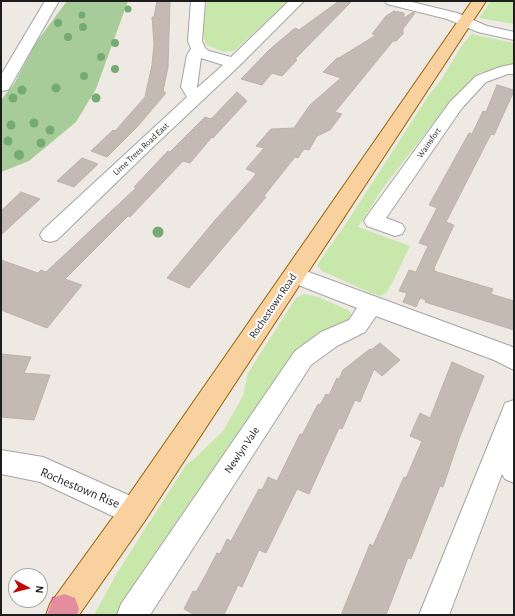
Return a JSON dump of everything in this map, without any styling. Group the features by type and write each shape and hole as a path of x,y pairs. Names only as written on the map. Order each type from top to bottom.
{"main road":[{"name":"Rochestown Road","path":"61,614 134,512 479,1"}],"street":[{"path":"2,87 52,1"},
{"path":"198,1 195,41 199,50 204,54 234,63"},
{"name":"Lime Trees Road East","path":"50,235 234,63 297,1"},
{"path":"392,1 452,16 483,29 514,36"},
{"path":"196,98 189,87 194,55 199,50"},
{"name":"Wainsfort","path":"395,229 374,220 456,105 481,79 506,70 514,69"},
{"path":"295,275 371,305 502,353 514,360"},
{"name":"Newlyn Vale","path":"132,615 303,358 329,339 357,326 371,305"},
{"path":"434,615 498,446 514,411"},
{"path":"498,446 514,470"},
{"name":"Rochestown Rise","path":"1,462 43,470 134,512"}],"green space":[{"path":"67,1 128,1 96,89 76,122 29,161 1,172 1,100 14,84 35,44"},
{"path":"207,1 288,1 234,51 224,52 206,45 202,30"},
{"path":"491,1 514,1 514,24 479,18"},
{"path":"471,34 514,43 514,67 505,70 480,72 452,99 383,188 358,227 410,246 386,293 380,296 371,293 322,271 317,265"},
{"path":"304,294 318,297 350,311 350,323 328,331 125,615 94,615 117,573 186,465 223,431 243,396 248,373 296,298"}],"building":[{"path":"157,1 170,1 168,67 163,91 166,93 137,127 107,157 91,151 113,130 115,131 145,97 152,65 154,44 152,17 154,17"},
{"path":"339,1 351,2 295,59 297,60 282,76 272,73 262,85 241,79 269,50 295,28 299,30"},
{"path":"394,11 404,13 404,18 413,12 415,13 403,29 403,34 396,41 393,41 335,112 342,114 330,130 317,136 309,150 304,149 298,158 295,157 264,196 266,197 189,288 167,278 216,219 253,178 256,173 246,169 264,148 256,146 271,129 294,128 310,105 341,78 323,72 337,58 376,35 372,34 386,16"},
{"path":"497,85 514,91 494,135 491,134 446,222 454,225 434,271 493,289 491,294 514,301 514,330 425,302 426,300 420,298 416,307 403,302 407,293 399,291 409,270 416,272 428,246 419,243 437,208 429,205 469,133 472,134 483,111 486,112"},
{"path":"237,92 247,101 213,138 212,137 190,163 183,161 130,217 128,216 65,279 82,285 47,328 1,310 1,260 38,273 41,270 46,272 136,188 134,187 168,151 170,152 205,117 211,119"},
{"path":"82,158 98,164 74,187 57,181"},
{"path":"21,192 40,199 1,235 1,211"},
{"path":"380,343 400,360 382,376 374,369 360,402 355,400 342,429 339,428 309,494 297,489 266,553 259,550 242,587 238,585 224,615 195,615 184,609 193,591 196,592 217,553 220,554 227,539 231,541 259,489 262,490 268,477 277,481 300,434 302,435 318,404 320,405 326,394 329,395 337,378 339,379 343,370"},
{"path":"1,354 31,357 24,373 50,375 34,420 1,417"},
{"path":"452,362 484,376 459,439 443,487 440,486 411,559 408,558 386,615 341,615 370,544 373,546 422,441 410,436 420,413 430,418"}]}
